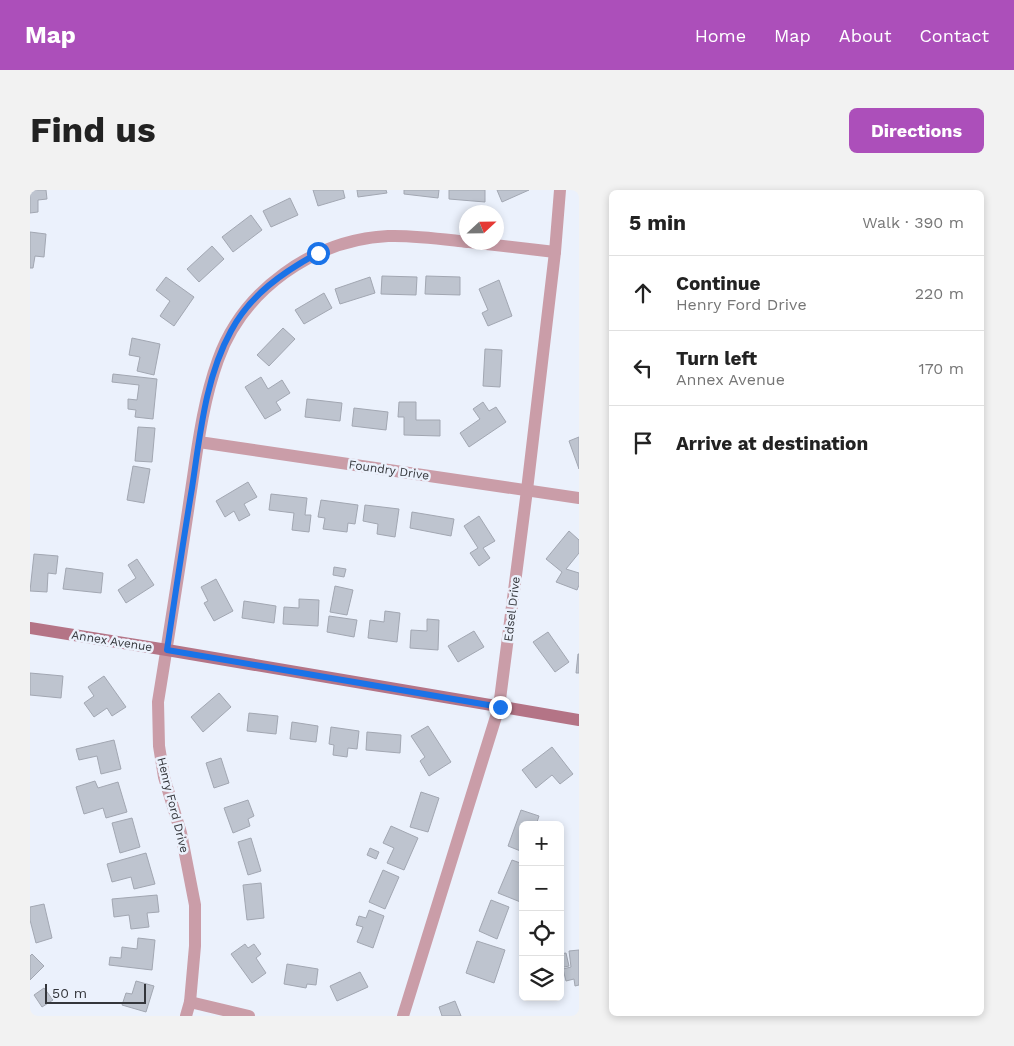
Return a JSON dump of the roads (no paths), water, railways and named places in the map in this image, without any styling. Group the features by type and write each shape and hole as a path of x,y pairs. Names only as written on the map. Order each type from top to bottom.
{"street":[{"name":"Edsel Drive","path":"403,1016 500,707 555,252 560,190"},
{"name":"Henry Ford Drive","path":"186,1016 190,1002 195,946 195,905 181,833 164,777 159,746 158,702 199,442 209,389 221,352 248,306 268,286 294,266 318,253 352,241 387,236 459,241"},
{"name":"Henry Ford Drive","path":"504,246 555,252"},
{"name":"Foundry Drive","path":"199,442 579,498"},
{"name":"Annex Avenue","path":"30,628 579,720"},
{"path":"190,1002 249,1016"}]}
